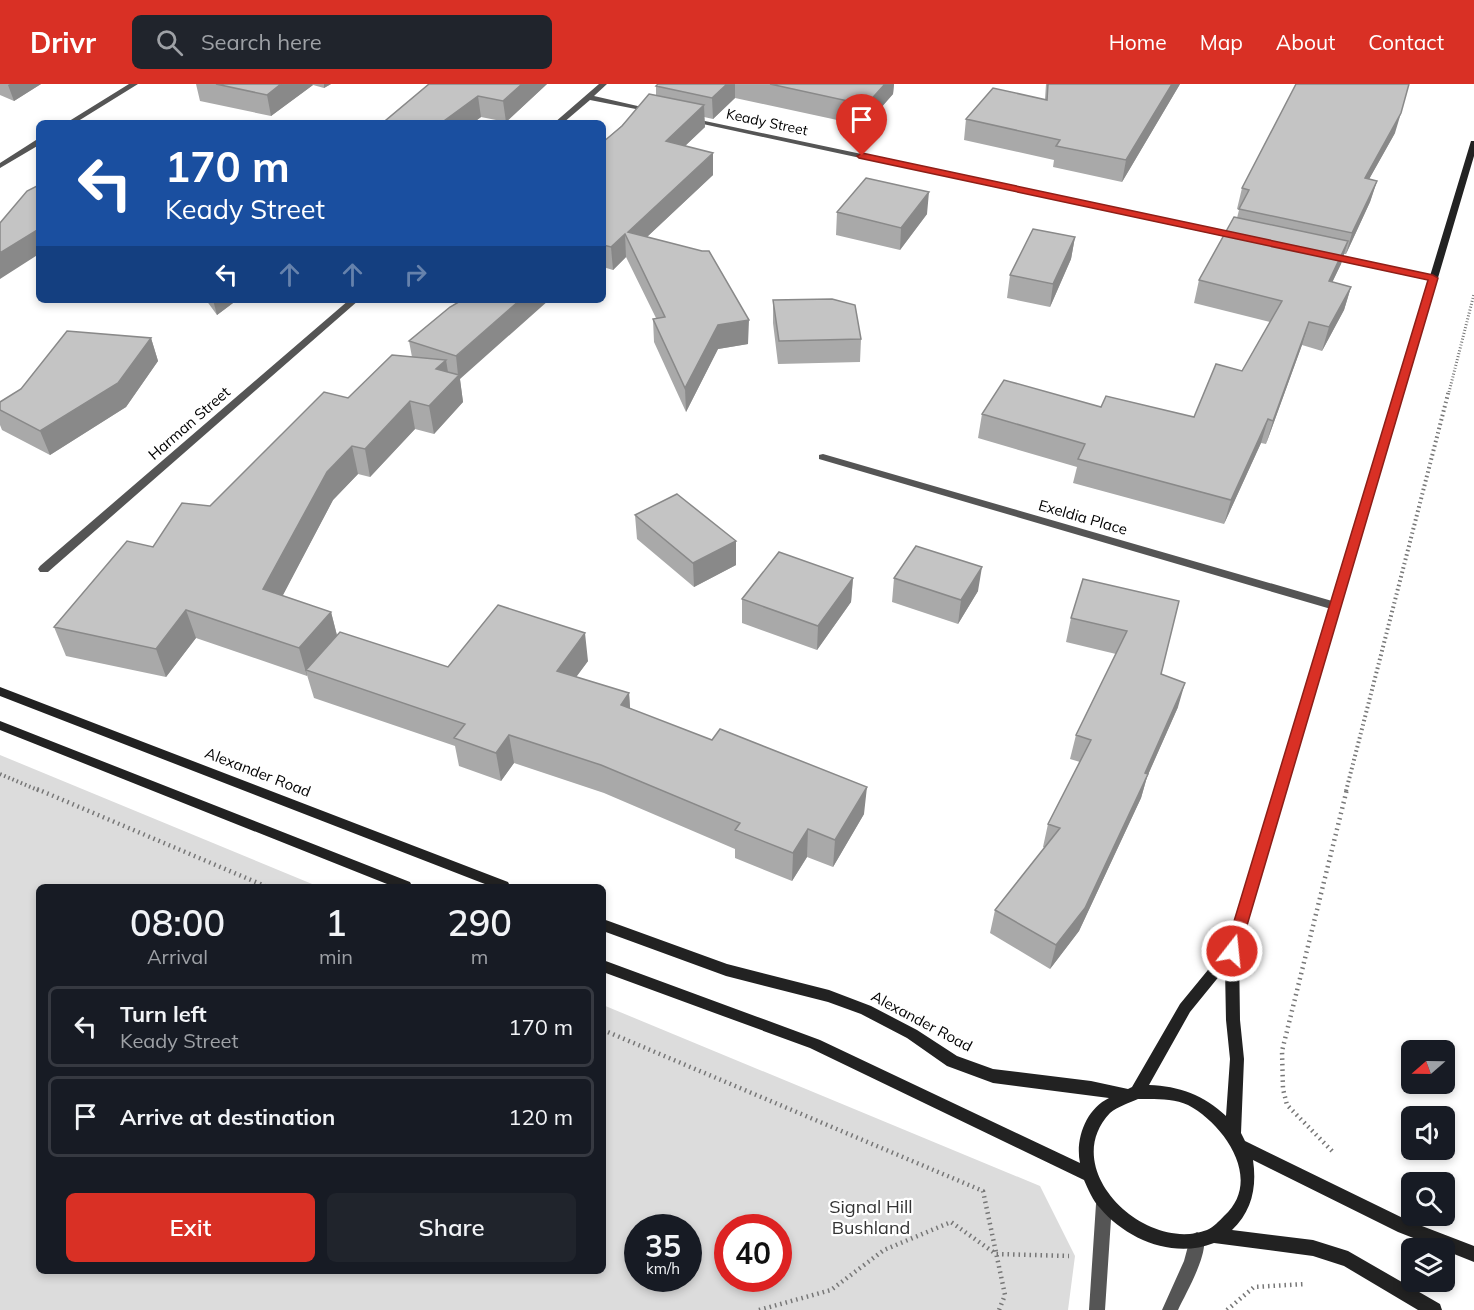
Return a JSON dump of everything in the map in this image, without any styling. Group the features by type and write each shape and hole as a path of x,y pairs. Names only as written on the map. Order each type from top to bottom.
{"main road":[{"path":"1237,1140 1237,1059 1233,1020 1232,951 1474,143"},
{"name":"Alexander Road","path":"0,691 498,884"},
{"path":"0,725 400,884"},
{"name":"Alexander Road","path":"606,926 726,970 838,1000 866,1010 912,1034 952,1061 993,1076 1131,1094"},
{"path":"1131,1094 1185,1008 1232,951"},
{"path":"606,967 815,1044 1087,1174"},
{"path":"1163,1092 1190,1099 1214,1114 1237,1140 1247,1165 1248,1186 1244,1206 1231,1223 1214,1235 1197,1240 1173,1241 1146,1235 1124,1221 1104,1204 1087,1174 1085,1148 1090,1125 1104,1108 1131,1094 1163,1092"},
{"path":"1237,1140 1404,1227 1474,1254"},
{"path":"1214,1235 1313,1248 1348,1259 1434,1310"}],"street":[{"path":"75,120 134,84"},
{"path":"561,120 603,84"},
{"path":"588,97 657,112"},
{"name":"Keady Street","path":"681,117 1248,239"},
{"path":"0,166 36,144"},
{"path":"1318,254 1433,278"},
{"name":"Harman Street","path":"44,569 351,303"},
{"name":"Exeldia Place","path":"823,457 1335,606"},
{"path":"1096,1310 1104,1204"},
{"path":"1170,1310 1192,1262 1197,1240"}],"path":[{"path":"1332,1151 1287,1106 1283,1089 1282,1051 1474,294"},
{"path":"0,774 260,884"},
{"path":"606,1031 983,1191 1005,1295 999,1310"},
{"path":"759,1310 831,1290 884,1250 951,1222 996,1254 1075,1256"},
{"path":"1227,1310 1254,1287 1305,1284"}],"green space":[{"name":"Signal Hill Bushland","path":"0,755 312,884 36,884 36,1274 606,1274 606,1006 1040,1186 1075,1256 1068,1310 0,1310"}],"building":[{"path":"216,84 281,84 267,95"},
{"path":"429,84 522,84 503,101 478,96 445,120 386,120"},
{"path":"658,84 727,84 712,98 656,86"},
{"path":"770,84 885,84 866,105"},
{"path":"1048,84 1172,84 1126,160 1056,146 1060,140 966,119 993,88 1047,100"},
{"path":"1296,84 1409,84 1401,113 1365,178 1377,181 1352,233 1239,209 1249,190 1242,188"},
{"path":"649,94 704,105 666,141 713,153 628,232 709,251 749,320 718,325 685,388 653,319 665,317 625,234 611,247 606,246 606,139 622,126"},
{"path":"866,178 929,192 901,228 837,212"},
{"path":"36,186 36,231 0,253 0,223 27,191"},
{"path":"1234,217 1348,241 1329,281 1351,287 1329,327 1309,322 1273,421 1268,419 1231,500 1078,459 1085,444 982,414 1004,380 1101,407 1106,396 1194,417 1216,364 1242,371 1282,301 1199,280"},
{"path":"1033,229 1075,237 1053,284 1010,275"},
{"path":"832,299 855,305 861,339 779,341 773,300"},
{"path":"457,303 517,303 456,356 409,341"},
{"path":"67,331 151,338 118,383 40,431 0,410 0,402 21,389"},
{"path":"392,355 446,360 436,369 459,375 429,406 410,401 365,449 352,446 327,472 263,589 331,612 299,648 186,610 156,649 54,627 127,541 153,547 182,503 210,506 324,392 348,398"},
{"path":"677,494 736,541 693,563 635,515"},
{"path":"916,546 982,567 961,600 894,578"},
{"path":"779,552 853,578 818,626 742,599"},
{"path":"1083,579 1179,601 1161,674 1185,683 1145,773 1148,774 1085,908 1056,945 995,910 1060,828 1048,824 1091,740 1076,735 1127,631 1071,618"},
{"path":"498,605 585,633 557,671 629,693 621,705 712,740 720,729 867,787 835,840 808,829 793,853 735,830 740,823 601,765 509,735 496,753 454,738 465,724 306,670 340,632 448,667"}],"route":[{"path":"862,156 1433,278 1232,951"}]}
